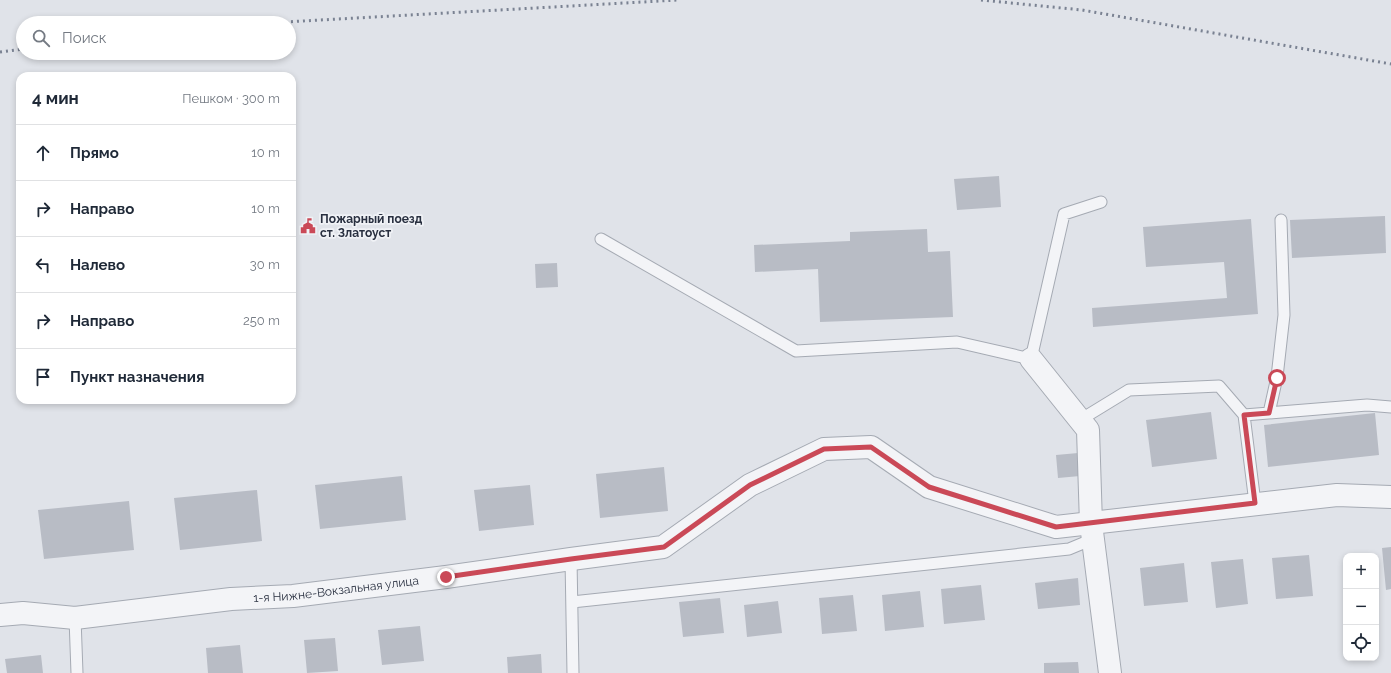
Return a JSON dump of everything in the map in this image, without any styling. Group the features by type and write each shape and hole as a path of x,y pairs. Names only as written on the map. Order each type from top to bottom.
{"street":[{"path":"1031,359 1088,430 1092,531 1110,673"},
{"name":"1-я Нижне-Вокзальная улица","path":"0,615 24,613 75,618 231,599 301,595 664,547 750,485 824,449 871,447 929,487 1056,527 1092,531 1255,503 1337,495 1391,497"}],"lane":[{"path":"601,239 796,351 957,342 1031,359 1064,214 1101,202"},
{"path":"1269,413 1277,378 1284,315 1281,220"},
{"path":"1080,420 1129,390 1219,386 1244,415 1255,503"},
{"path":"1244,415 1367,405 1391,407"},
{"path":"572,602 1069,549 1092,531"},
{"path":"571,559 573,673"},
{"path":"75,618 77,673"}],"building":[{"path":"999,176 1001,207 957,210 954,179"},
{"path":"1385,216 1386,253 1292,258 1290,220"},
{"path":"1251,219 1258,314 1093,327 1092,308 1227,298 1224,262 1146,267 1143,227"},
{"path":"927,229 928,252 950,251 953,317 820,322 818,269 755,272 754,245 850,241 850,232"},
{"path":"557,263 558,287 536,288 535,264"},
{"path":"1211,412 1217,459 1152,467 1146,420"},
{"path":"1375,413 1379,455 1268,467 1264,425"},
{"path":"1078,453 1080,476 1058,478 1056,455"},
{"path":"664,467 668,511 600,518 596,474"},
{"path":"402,476 406,520 320,529 315,485"},
{"path":"530,485 534,525 479,531 474,490"},
{"path":"257,490 262,541 180,550 174,498"},
{"path":"129,501 134,550 44,559 38,510"},
{"path":"1391,547 1391,589 1386,590 1382,548"},
{"path":"1309,555 1313,596 1276,599 1272,558"},
{"path":"1243,559 1248,604 1216,608 1211,562"},
{"path":"1184,563 1188,602 1144,606 1140,568"},
{"path":"1078,578 1080,605 1038,609 1035,583"},
{"path":"981,585 985,620 944,624 941,589"},
{"path":"920,591 924,627 885,631 882,595"},
{"path":"853,595 857,631 822,634 819,598"},
{"path":"720,598 724,633 683,637 679,602"},
{"path":"778,601 782,633 747,637 744,605"},
{"path":"420,626 424,661 382,665 378,630"},
{"path":"335,638 338,671 307,673 304,640"},
{"path":"240,645 243,673 208,673 206,648"},
{"path":"541,654 542,673 508,673 507,657"},
{"path":"41,655 43,673 7,673 5,659"},
{"path":"1078,662 1079,673 1044,673 1044,663"}],"railway":[{"path":"296,21 678,0"},
{"path":"981,0 1082,10 1391,64"},
{"path":"0,52 16,50"}],"place":[{"name":"Пожарный поезд ст. Златоуст","path":"308,226"}],"route":[{"path":"446,577 664,547 750,485 824,449 871,447 929,487 1056,527 1091,524 1255,503 1244,415 1269,413 1277,378"}]}
